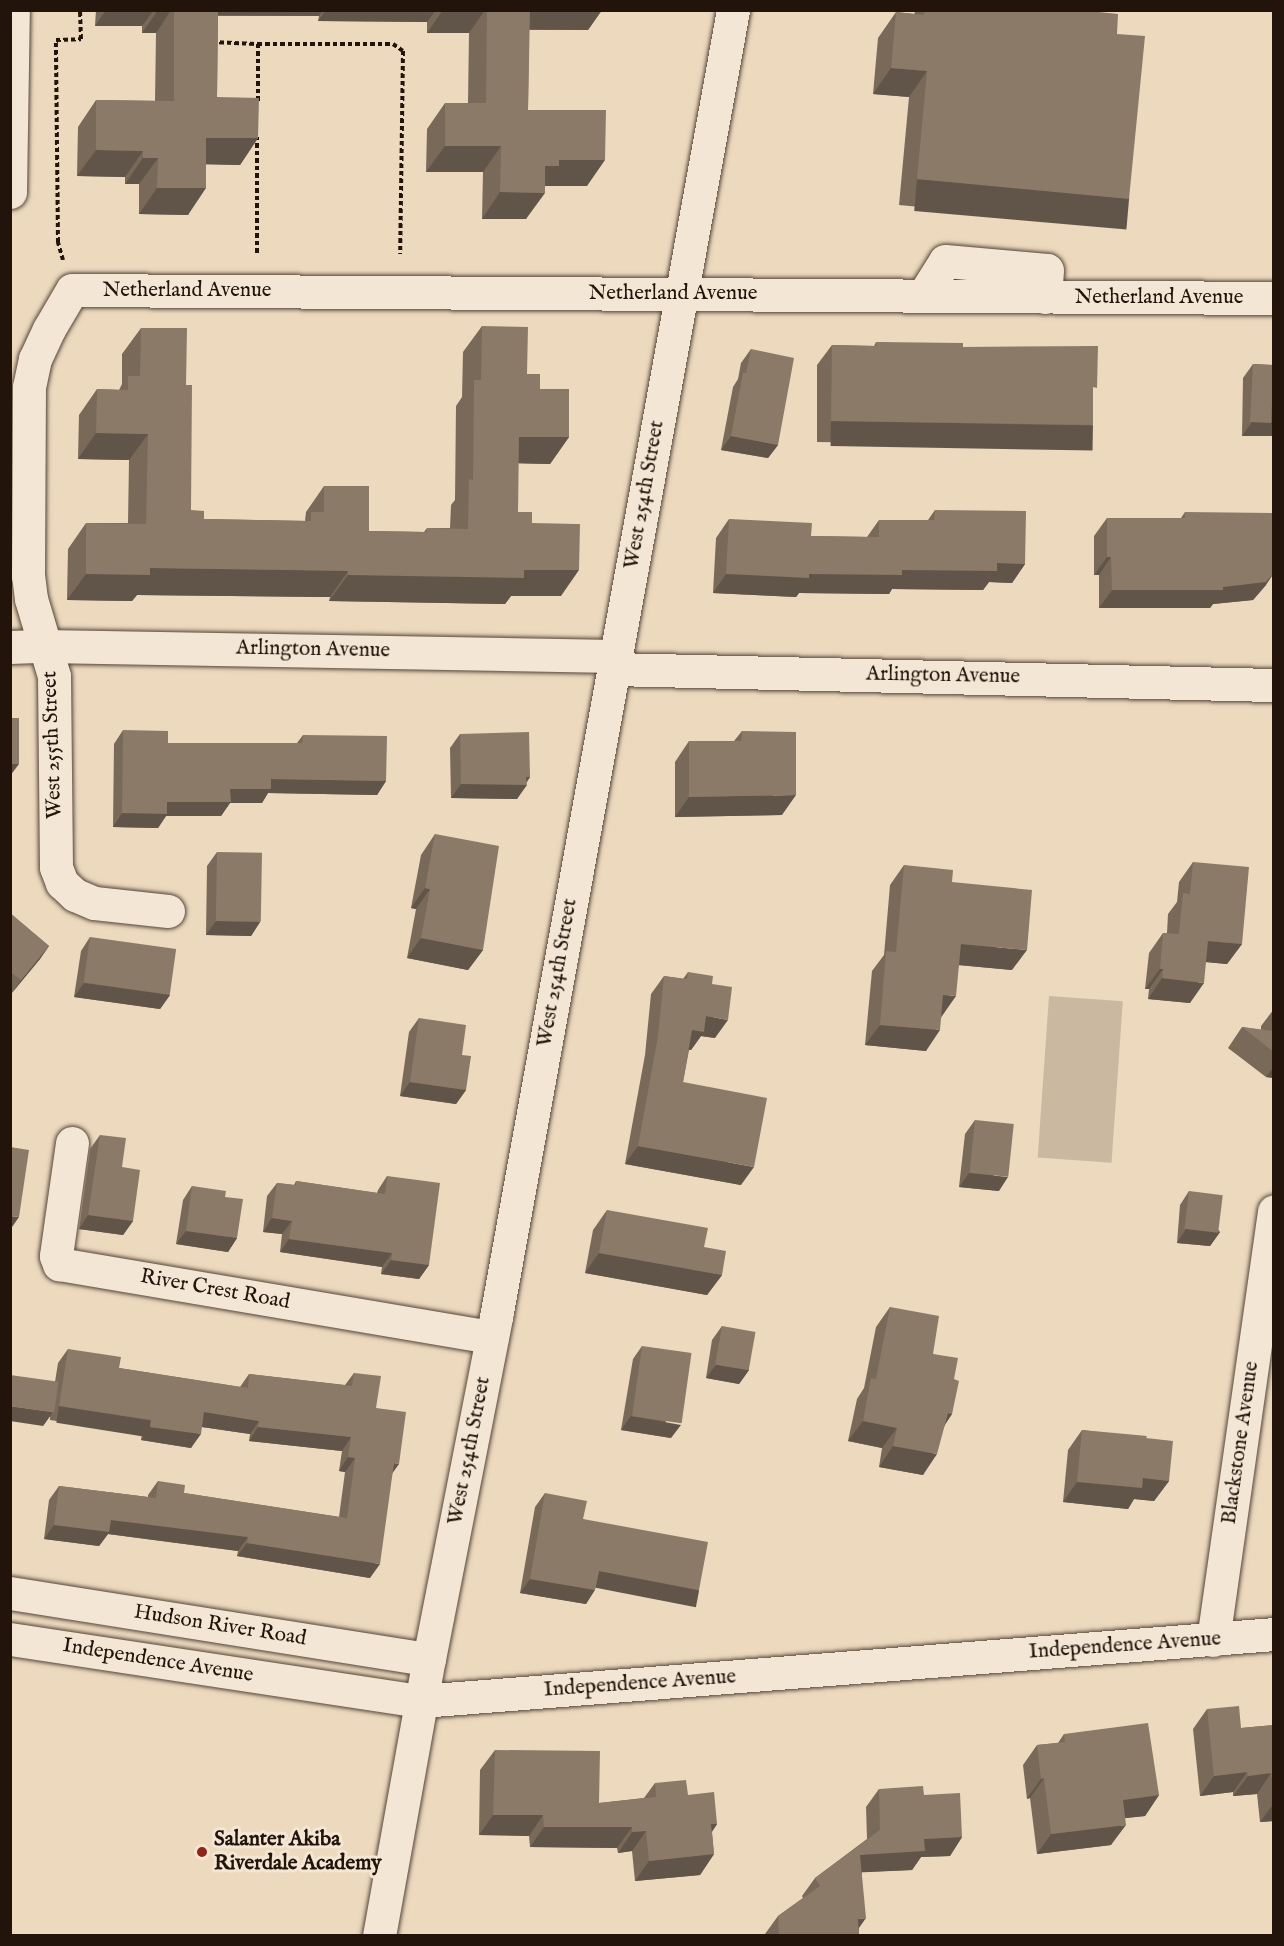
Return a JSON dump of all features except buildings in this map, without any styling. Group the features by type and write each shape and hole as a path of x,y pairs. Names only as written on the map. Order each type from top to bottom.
{"street":[{"path":"10,192 13,10"},
{"name":"West 254th Street","path":"379,1935 421,1701 492,1337 733,10"},
{"name":"Netherland Avenue","path":"72,290 1274,298"},
{"name":"West 255th Street","path":"72,290 40,349 29,387 28,576 31,599 54,676 56,867 62,884 75,895 94,903 168,910"},
{"name":"Arlington Avenue","path":"10,647 44,646 614,662 1274,685"},
{"name":"River Crest Road","path":"72,1143 56,1256 59,1264 492,1337"},
{"name":"Blackstone Avenue","path":"1214,1640 1274,1211"},
{"name":"Hudson River Road","path":"10,1593 429,1659"},
{"name":"Independence Avenue","path":"10,1639 421,1701 1274,1634"}],"path":[{"path":"72,290 58,242 56,40 81,39 80,10"},
{"path":"206,42 393,44 403,51 400,254"},
{"path":"258,44 258,114"},
{"path":"257,125 257,253"}],"shaded area":[{"path":"1049,996 1123,1001 1112,1163 1038,1158"}],"place":[{"name":"Salanter Akiba Riverdale Academy","path":"202,1852"}]}
